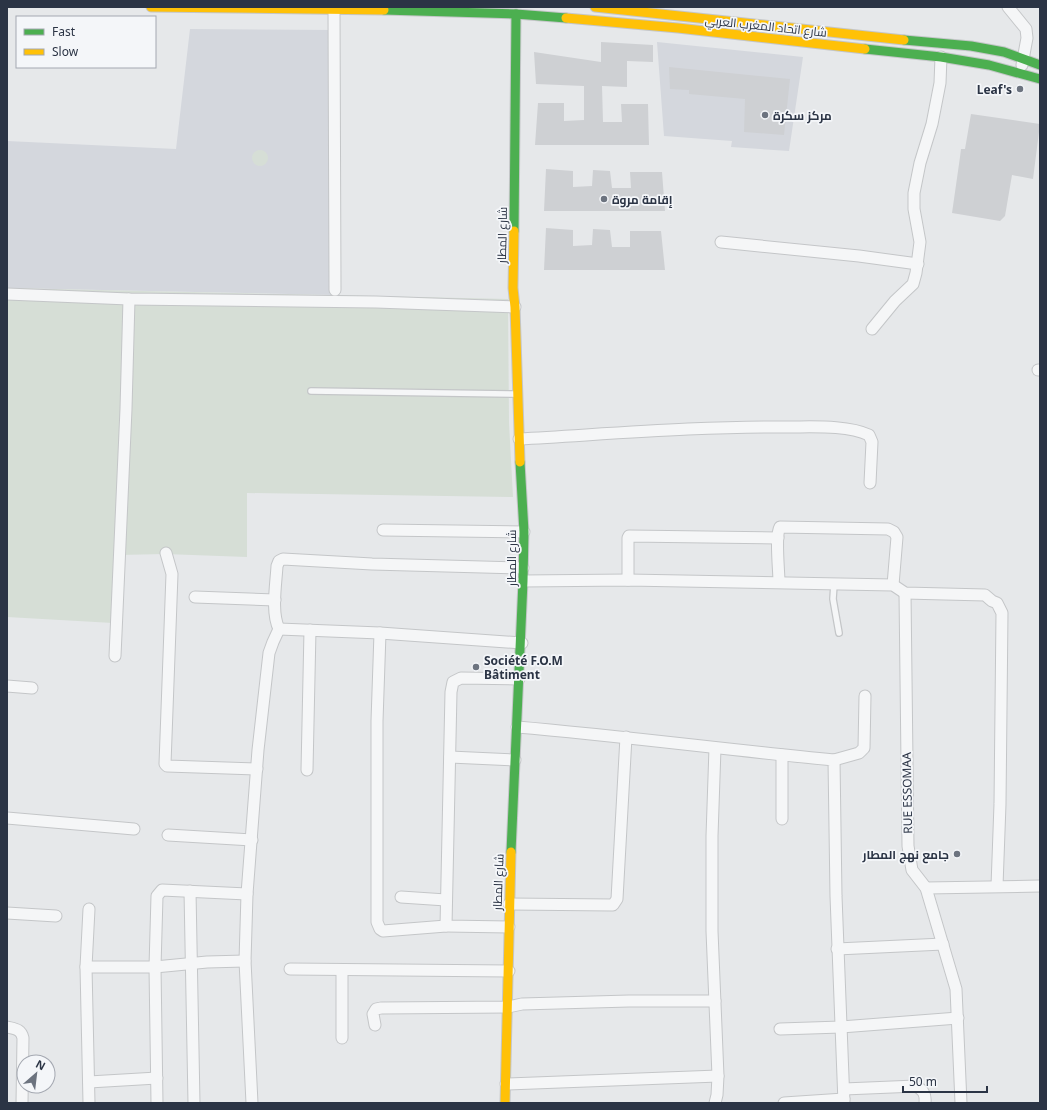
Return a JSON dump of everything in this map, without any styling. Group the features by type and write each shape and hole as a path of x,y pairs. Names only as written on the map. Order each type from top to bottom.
{"main road":[{"name":"شارع اتحاد المغرب العربي","path":"151,7 334,9 516,14 678,28 941,57 989,65 1040,80"},
{"name":"شارع اتحاد المغرب العربي","path":"595,7 971,46 1004,52 1040,65"},
{"name":"شارع المطار","path":"505,1103 509,971 509,904 522,642 524,532 513,288 516,14"}],"street":[{"path":"1008,7 1026,29 1027,38 1020,73"},
{"path":"334,9 335,290"},
{"path":"872,329 890,307 913,284 918,264 920,242 914,208 914,193 920,164 932,124 940,83 941,57"},
{"path":"721,242 859,256 918,264"},
{"path":"7,294 129,299 376,302 515,307"},
{"path":"116,656 129,299"},
{"path":"519,439 748,426 852,429 869,435 872,442 870,483"},
{"path":"779,582 778,530 780,527 888,529 894,532 897,537 893,585"},
{"path":"383,530 524,532"},
{"path":"628,580 629,536 778,538"},
{"path":"166,553 172,574 164,764 167,766 257,769"},
{"path":"252,1103 245,961 247,894 257,769 269,653 279,629 276,620 275,600 277,566 279,561 283,559 372,564 523,568"},
{"path":"523,580 779,582 893,585 905,593 985,595 997,603 1002,613 1000,804 997,886"},
{"name":"RUE ESSOMAA","path":"905,593 908,846 912,870 926,888 956,989 961,1103"},
{"path":"195,597 275,600"},
{"path":"279,629 380,633 522,642"},
{"path":"307,770 310,630"},
{"path":"380,633 377,729 377,922 380,929 446,926 509,927"},
{"path":"446,926 451,692 453,682 458,679 465,678 519,679"},
{"path":"7,686 32,688"},
{"path":"517,726 834,760 859,753 864,748 865,696"},
{"path":"509,904 613,905 617,899 626,737"},
{"path":"715,748 712,836 712,931 718,1076 715,1103"},
{"path":"782,755 782,819"},
{"path":"450,757 515,760"},
{"path":"834,760 837,948 844,1097"},
{"path":"7,818 134,829"},
{"path":"168,835 252,840"},
{"path":"926,888 1040,886"},
{"path":"157,1103 157,896 162,890 247,894"},
{"path":"190,891 194,1103"},
{"path":"401,898 446,900"},
{"path":"89,909 86,967 89,1103"},
{"path":"7,912 56,916"},
{"path":"837,948 943,944"},
{"path":"86,967 156,967 207,962 245,961"},
{"path":"290,969 509,971"},
{"path":"342,970 342,1038"},
{"path":"375,1025 373,1014 376,1009 381,1008 508,1006 522,1004 629,1001 715,1002"},
{"path":"780,1029 841,1027 958,1018"},
{"path":"7,1027 19,1030 24,1038 22,1103"},
{"path":"506,1084 718,1076"},
{"path":"89,1082 157,1078"},
{"path":"784,1103 844,1097 916,1086 924,1092 926,1103"}],"lane":[{"path":"311,391 518,394"},
{"path":"834,584 833,599 839,633"}],"shaded area":[{"path":"190,29 335,30 338,295 7,288 7,141 176,149"},
{"path":"657,42 803,57 789,151 731,147 732,141 664,136"},
{"path":"260,150 267,155 268,158 263,165 260,166 253,161 252,158 257,151"},
{"path":"7,288 508,299 509,423 513,497 247,493 247,557 165,554 119,555 113,623 7,617"}],"building":[{"path":"601,42 653,45 653,62 627,61 627,87 602,86 603,122 622,122 621,104 648,104 649,145 535,145 538,103 564,103 564,121 584,120 584,86 536,84 534,52 601,62"},
{"name":"مركز سكرة","path":"669,67 790,79 784,135 744,132 745,99 689,94 689,90 670,89"},
{"path":"971,114 1040,124 1033,179 1012,175 1005,216 1000,221 952,213 961,149 965,149"},
{"name":"إقامة مروة","path":"546,169 573,171 573,187 592,186 593,170 610,171 612,188 631,188 630,172 662,172 665,211 544,211"},
{"name":"إقامة مروة","path":"546,228 573,230 573,246 592,245 593,229 610,230 612,247 630,247 630,231 661,231 665,270 544,270"}],"traffic: fast":[{"path":"384,10 516,14 566,18"},
{"path":"514,231 516,14"},
{"path":"904,40 971,46 1004,52 1040,65"},
{"path":"865,49 941,57 989,65 1040,79"},
{"path":"511,852 523,581 524,532 520,462"}],"traffic: slow":[{"path":"151,7 384,10"},
{"path":"595,7 904,40"},
{"path":"566,18 678,28 865,49"},
{"path":"514,231 513,288 515,307 520,462"},
{"path":"505,1103 511,852"}],"place":[{"name":"Leaf's","path":"1020,89"},
{"name":"مركز سكرة","path":"765,115"},
{"name":"إقامة مروة","path":"604,199"},
{"name":"Société F.O.M Bâtiment","path":"476,667"},
{"name":"جامع نهج المطار","path":"957,854"}]}
